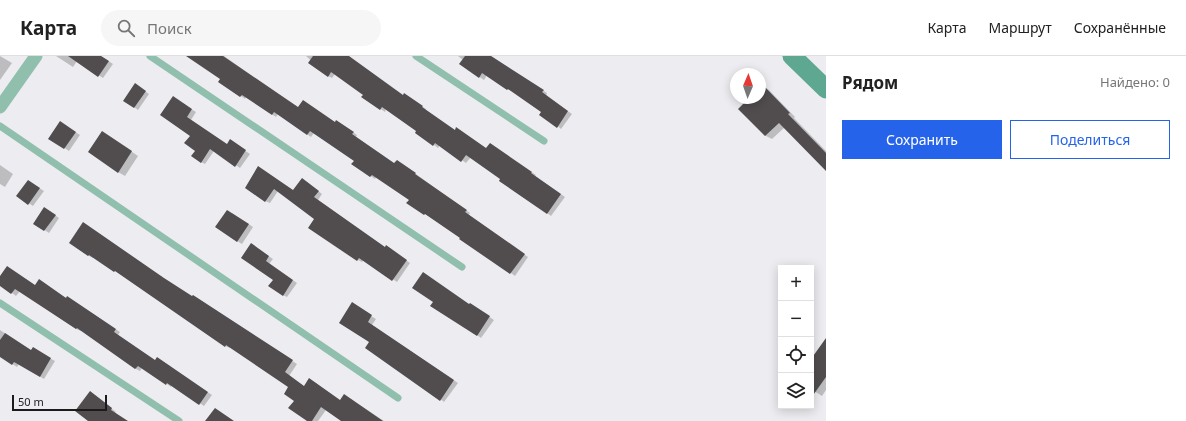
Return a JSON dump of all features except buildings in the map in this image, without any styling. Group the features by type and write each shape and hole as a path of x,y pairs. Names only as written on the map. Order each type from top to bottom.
{"street":[{"path":"0,107 36,56"},
{"path":"792,56 826,89"}],"lane":[{"path":"150,56 462,267"},
{"path":"416,56 544,141"},
{"path":"0,126 398,398"},
{"path":"0,303 179,421"}]}
